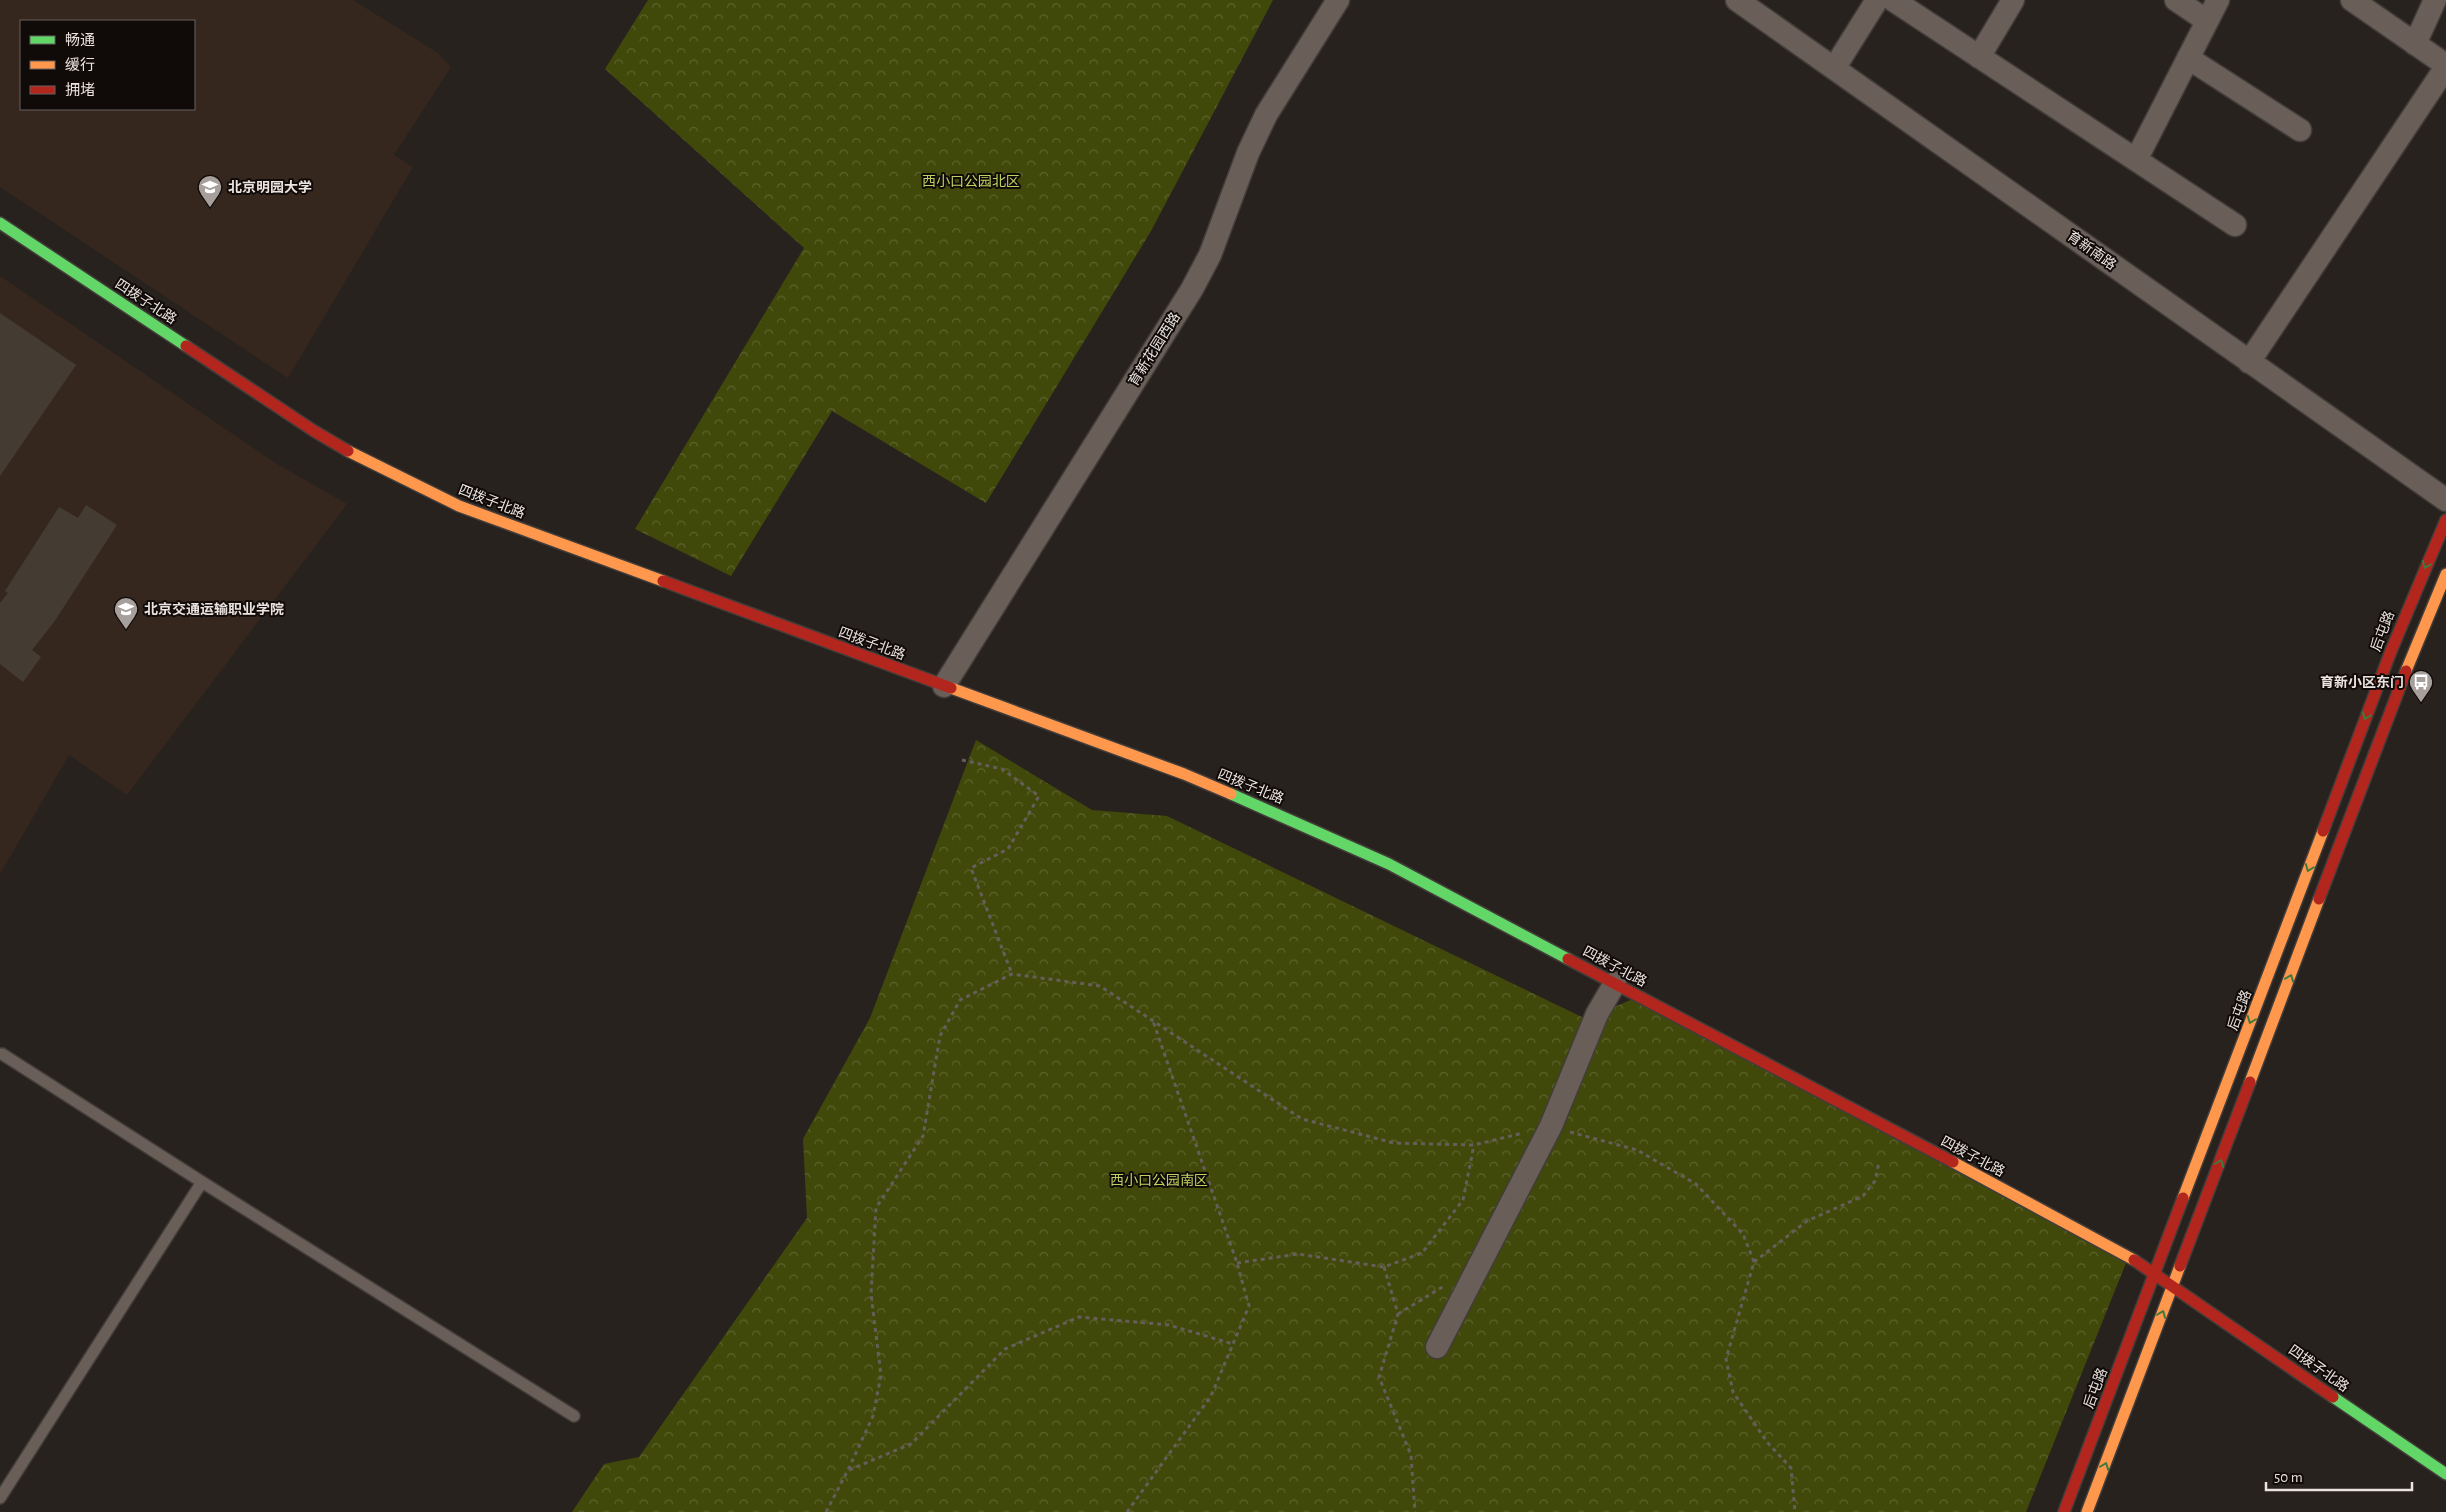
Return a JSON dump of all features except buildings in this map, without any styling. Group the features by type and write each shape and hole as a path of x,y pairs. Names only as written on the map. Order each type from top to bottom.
{"street":[{"name":"育新花园西路","path":"944,686 1192,289 1210,255 1248,153 1266,115 1338,0"},
{"name":"育新南路","path":"1737,0 1835,67 2446,500"},
{"path":"1835,67 1877,0"},
{"path":"1893,0 2235,225"},
{"path":"1979,57 2013,0"},
{"path":"2176,0 2207,21"},
{"path":"2136,160 2218,0"},
{"path":"2249,362 2446,66 2352,0"},
{"path":"2415,44 2435,0"},
{"path":"2188,58 2300,130"},
{"name":"四拨子北路","path":"0,223 314,431 406,482 460,506 1184,774 1341,840 2124,1253 2446,1474"},
{"name":"后屯路","path":"2064,1512 2391,651 2446,520"},
{"path":"2087,1512 2397,693 2446,574"},
{"path":"1437,1347 1551,1126 1597,1014 1614,983"}],"lane":[{"path":"2,1054 574,1416"},
{"path":"0,1498 202,1182"}],"path":[{"path":"962,760 1002,769 1039,796 1008,849 971,868 1012,974"},
{"path":"826,1512 873,1416 881,1376 871,1294 876,1208 924,1136 940,1036 960,1000 1012,974 1100,986 1302,1119 1394,1143 1474,1145 1551,1126 1637,1150 1696,1184 1743,1234 1754,1262"},
{"path":"1127,1512 1211,1396 1249,1306 1237,1263 1152,1020"},
{"path":"1237,1263 1298,1254 1384,1267 1422,1253 1463,1200 1474,1145"},
{"path":"1795,1512 1791,1468 1767,1442 1733,1392 1726,1359 1754,1262 1807,1221 1863,1196 1875,1181 1880,1162"},
{"path":"1384,1267 1398,1314 1379,1377 1411,1455 1416,1512"},
{"path":"1398,1314 1450,1283 1468,1286"},
{"path":"848,1470 910,1444 1005,1349 1079,1317 1169,1325 1233,1344"}],"shaded area":[{"name":"北京明园大学","path":"0,0 353,0 438,53 451,67 394,155 413,167 288,378 0,187"},
{"name":"北京交通运输职业学院","path":"0,276 277,464 347,504 127,795 69,755 0,874"}],"green space":[{"name":"西小口公园北区","path":"648,0 1273,0 1151,231 986,503 832,411 731,576 635,529 804,248 605,69"},
{"name":"西小口公园南区","path":"976,740 1092,810 1167,816 1586,1019 1633,999 2128,1258 2026,1512 572,1512 604,1464 639,1457 807,1218 803,1139 870,1018"}],"traffic: fast":[{"path":"0,223 186,346"},
{"path":"1231,794 1389,864 1568,959"},
{"path":"2333,1397 2446,1474"}],"traffic: slow":[{"path":"348,451 459,506 663,581"},
{"path":"2406,671 2446,574"},
{"path":"951,688 1184,774 1231,794"},
{"path":"2183,1198 2323,831"},
{"path":"2250,1082 2319,899"},
{"path":"1953,1162 2134,1260"},
{"path":"2087,1512 2180,1266"}],"traffic: jam":[{"path":"186,346 314,431 348,451"},
{"path":"2323,831 2391,651 2446,520"},
{"path":"663,581 951,688"},
{"path":"2319,899 2406,671"},
{"path":"1568,959 1953,1162"},
{"path":"2180,1266 2250,1082"},
{"path":"2064,1512 2183,1198"},
{"path":"2134,1260 2333,1397"}],"place":[{"name":"北京明园大学","path":"210,208"},
{"name":"北京交通运输职业学院","path":"126,630"},
{"name":"育新小区东门","path":"2421,703"}]}
